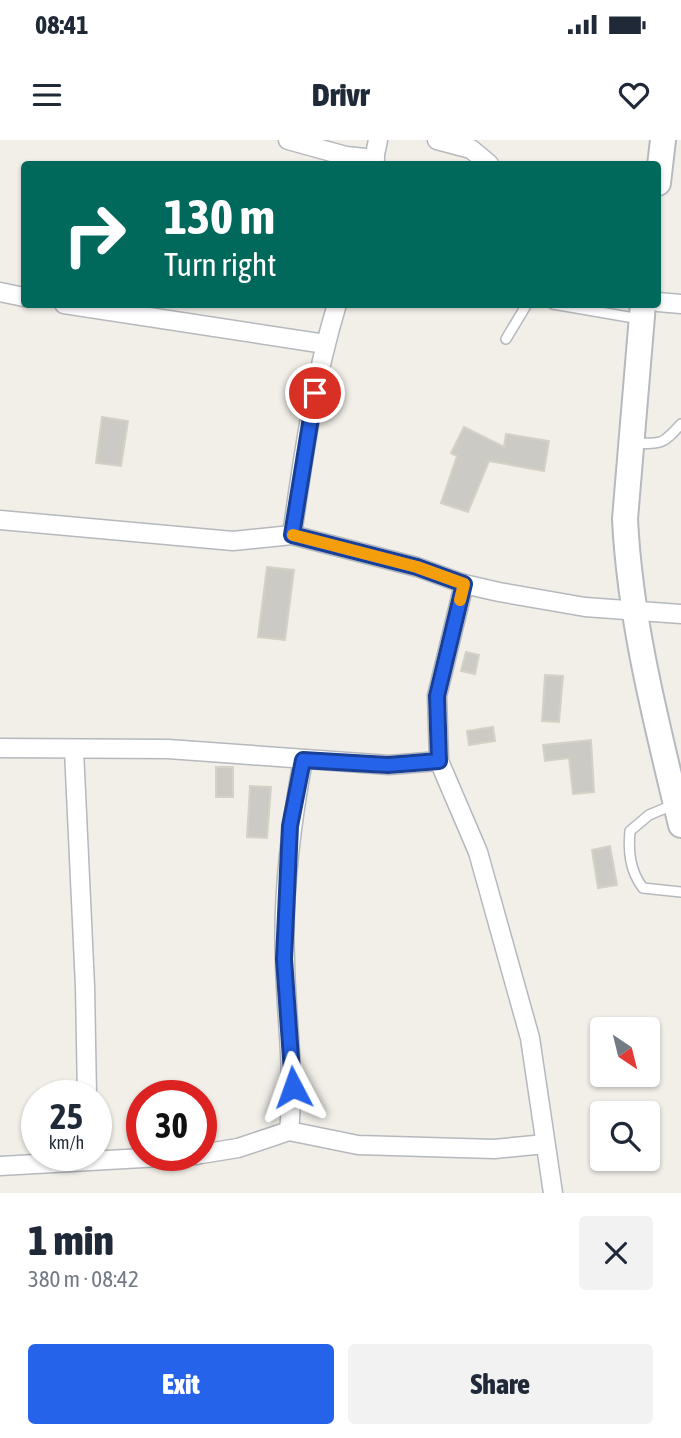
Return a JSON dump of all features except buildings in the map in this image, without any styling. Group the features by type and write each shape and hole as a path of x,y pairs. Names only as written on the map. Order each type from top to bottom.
{"street":[{"path":"288,140 369,161"},
{"path":"374,161 378,140"},
{"path":"438,140 471,149 485,161"},
{"path":"661,161 663,140"},
{"path":"0,292 21,296"},
{"path":"661,306 681,303"},
{"path":"89,308 325,345"},
{"path":"292,535 305,441 325,345 336,308"},
{"path":"648,308 631,443 625,519 626,551 635,609 679,816"},
{"path":"0,520 233,541 292,535 417,567 464,584 573,605 681,614"},
{"path":"464,584 437,696 439,761 478,852 530,1038 553,1193"},
{"path":"0,748 168,749 388,765 439,761"},
{"path":"74,750 87,1080"},
{"path":"289,1131 293,1087 284,959 290,826 303,760"},
{"path":"217,1152 238,1148 289,1131 358,1146 494,1149 545,1144"},
{"path":"0,1166 21,1164"}],"lane":[{"path":"506,339 525,308"},
{"path":"631,443 659,444 669,440 681,424"},
{"path":"679,816 649,814 630,831 628,847 634,876 643,888 681,892"}],"slow traffic":[{"path":"293,535 417,567 464,584 460,600"}],"route":[{"path":"293,1087 284,959 290,826 303,760 388,765 439,761 437,696 464,584 417,567 292,535 305,441 315,393"}]}
